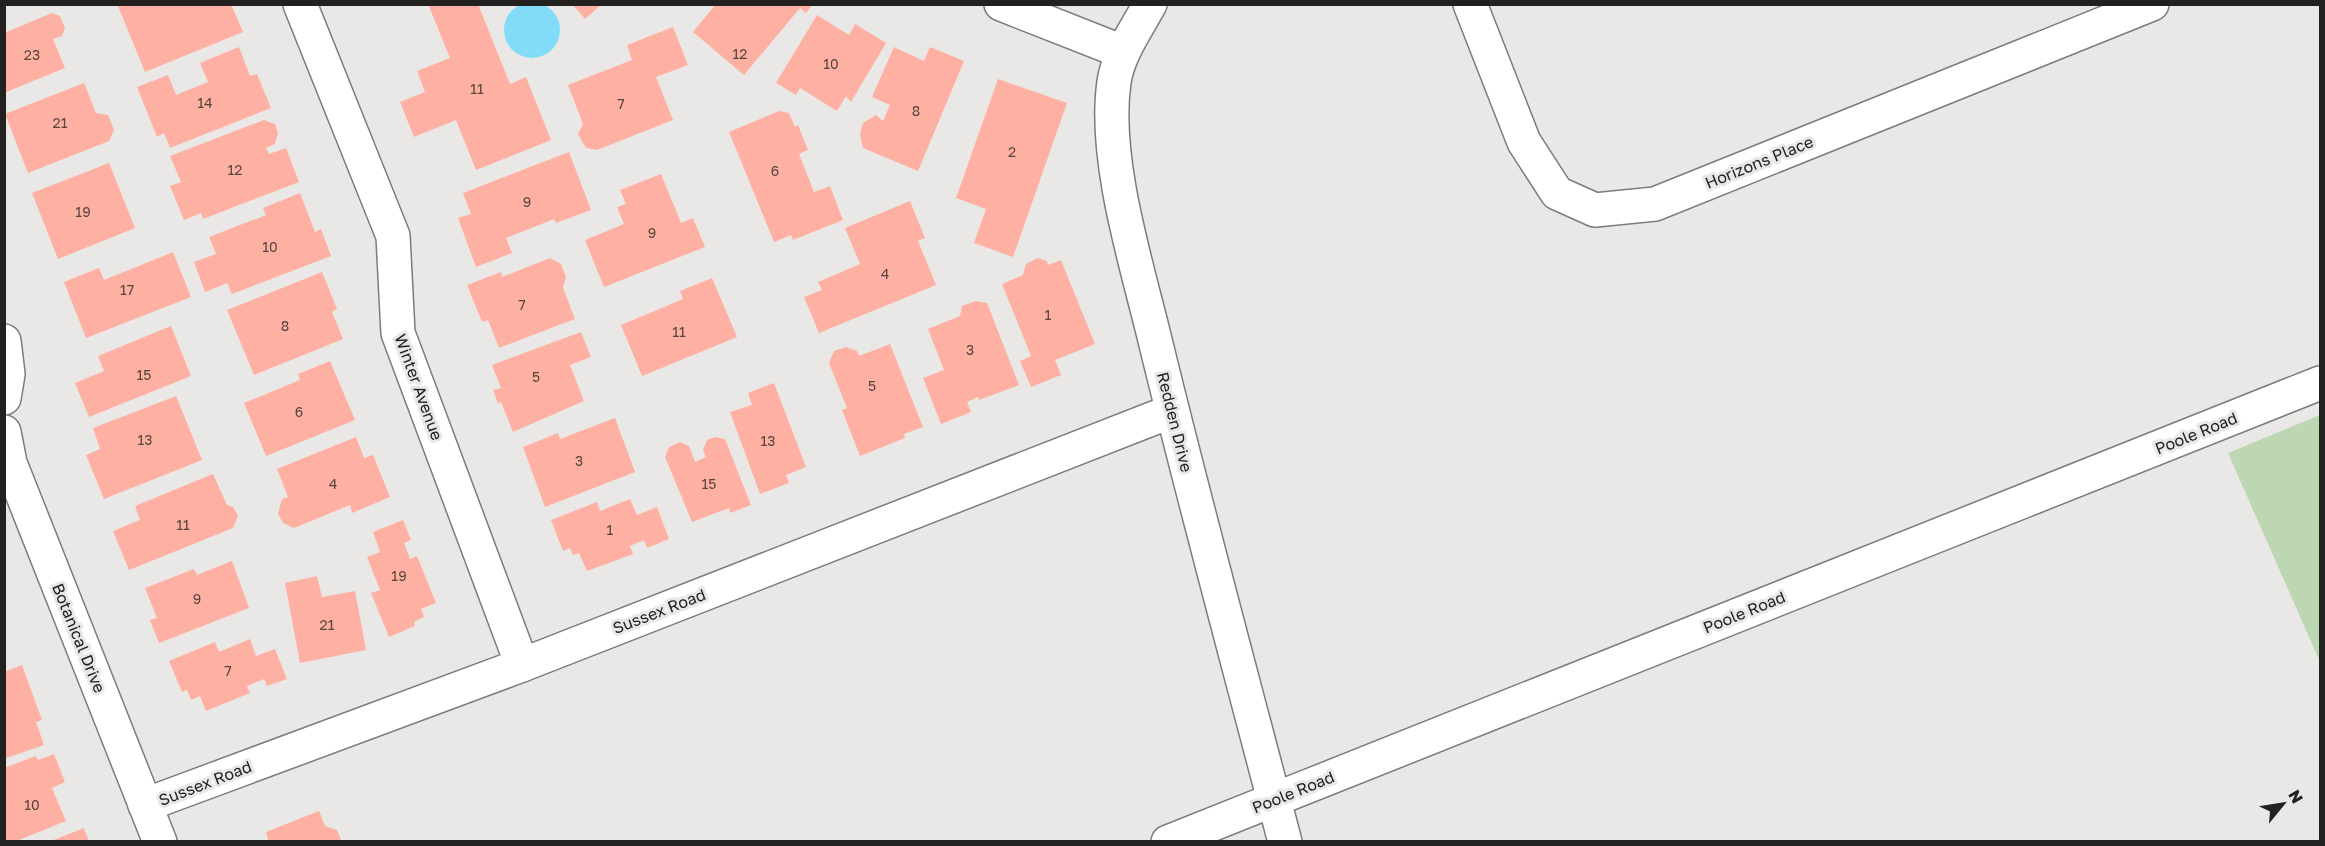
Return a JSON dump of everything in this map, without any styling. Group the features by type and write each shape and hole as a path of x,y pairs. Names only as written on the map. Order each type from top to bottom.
{"street":[{"name":"Winter Avenue","path":"300,4 393,236 398,333 522,664"},
{"path":"1001,4 1123,52"},
{"name":"Redden Drive","path":"1150,4 1123,52 1114,82 1113,152 1128,228 1172,411 1285,842"},
{"name":"Horizons Place","path":"1470,4 1524,142 1557,193 1595,210 1655,204 2152,4"},
{"path":"4,341 8,374 4,398"},
{"name":"Poole Road","path":"1168,842 2320,383"},
{"name":"Sussex Road","path":"145,805 522,664 1172,411"},
{"name":"Botanical Drive","path":"4,432 10,463 160,842"}],"green space":[{"path":"2320,415 2320,662 2228,453"}],"water":[{"path":"532,2 543,4 552,10 558,19 560,30 558,41 552,50 543,56 532,58 521,56 512,50 506,41 504,30 506,19 512,10 521,4"}],"building":[{"path":"121,4 231,4 243,32 145,72 118,6"},
{"path":"428,4 478,4 510,84 526,77 551,140 476,170 456,120 414,137 400,102 425,92 417,71 450,58"},
{"path":"572,4 602,4 585,19"},
{"path":"716,4 813,4 806,13 800,8 744,75 693,32"},
{"path":"52,13 60,16 65,28 62,36 53,39 65,68 4,93 4,33"},
{"path":"817,15 849,35 855,24 886,43 851,102 846,96 837,111 800,88 796,95 776,83"},
{"path":"673,27 688,65 656,77 673,120 597,150 586,148 578,134 583,124 568,85 632,60 627,45"},
{"path":"239,47 250,76 257,74 271,108 170,148 164,133 157,137 137,87 168,75 176,95 208,82 200,63"},
{"path":"894,47 924,61 930,47 964,61 918,171 863,148 860,134 863,123 876,115 883,121 890,105 872,97"},
{"path":"998,79 1067,103 1013,257 974,243 986,209 956,198"},
{"path":"84,83 96,113 108,115 114,130 109,141 28,173 5,114"},
{"path":"779,111 789,113 795,127 798,125 808,150 799,154 814,192 830,186 843,220 793,240 791,235 774,242 729,132"},
{"path":"264,120 275,124 278,133 275,144 266,148 269,154 286,148 299,182 203,219 201,213 184,220 170,186 181,182 170,156"},
{"path":"569,152 591,210 556,223 554,219 506,238 512,253 476,267 458,218 471,214 463,193"},
{"path":"109,163 135,228 58,259 32,193"},
{"path":"661,174 681,223 693,218 705,247 604,287 585,240 624,224 617,207 626,204 620,190"},
{"path":"300,193 315,232 321,229 331,256 232,294 227,283 205,292 194,262 216,254 209,237 266,215 263,208"},
{"path":"910,201 925,238 918,241 936,285 819,333 804,297 822,290 818,282 860,264 845,228"},
{"path":"173,252 191,297 86,338 64,282 99,268 104,280"},
{"path":"550,258 561,264 566,277 563,288 575,319 499,348 488,320 482,322 467,285 501,272 502,277"},
{"path":"1038,258 1047,261 1048,265 1061,260 1095,344 1055,360 1061,375 1031,387 1020,361 1031,356 1002,284 1023,275 1026,264"},
{"path":"322,272 337,309 332,312 343,339 254,375 227,310"},
{"path":"712,278 737,337 642,376 621,325 683,299 680,291"},
{"path":"976,301 987,303 1019,385 979,400 978,397 967,402 971,412 941,424 923,378 944,370 928,329 960,316 962,306"},
{"path":"171,326 191,376 89,417 75,383 104,371 98,356"},
{"path":"581,332 591,357 570,365 584,401 513,432 501,402 498,404 493,390 501,388 492,365"},
{"path":"890,344 923,427 904,434 905,438 860,456 842,410 847,408 829,363 834,351 846,347 857,351 859,356"},
{"path":"330,361 355,420 266,456 244,403 300,380 298,374"},
{"path":"774,383 806,467 786,475 789,483 760,494 730,412 752,405 748,393"},
{"path":"176,396 202,460 104,499 86,455 100,449 93,428"},
{"path":"615,418 635,472 545,507 523,447 558,433 560,439"},
{"path":"356,437 364,458 373,455 390,497 352,513 350,505 294,528 283,523 278,514 282,499 288,497 277,469"},
{"path":"715,437 725,439 751,505 730,513 729,508 692,522 665,457 669,447 680,442 689,446 695,462 706,457 703,450 707,440"},
{"path":"213,474 227,505 233,507 238,516 233,528 129,570 113,531 140,520 135,506"},
{"path":"630,499 637,515 657,507 669,539 647,548 644,540 630,546 633,554 587,571 579,553 573,555 570,548 563,551 551,520 597,502 600,511"},
{"path":"403,520 411,540 404,543 410,559 417,556 436,603 421,609 424,617 414,622 415,626 389,637 371,593 380,590 367,557 380,552 373,532"},
{"path":"232,561 249,608 159,643 150,620 157,618 145,588 194,569 197,575"},
{"path":"317,576 322,597 355,591 366,650 300,663 285,583"},
{"path":"250,639 256,656 275,649 287,679 267,686 264,679 247,686 250,693 206,711 200,696 191,700 187,690 182,692 169,661 215,642 219,652"},
{"path":"22,665 42,720 36,722 44,745 4,759 4,672"},
{"path":"54,754 65,782 52,788 66,821 14,842 4,842 4,768 36,756 38,760"},
{"path":"319,811 325,826 337,830 342,842 269,842 266,832"},
{"path":"84,828 89,842 51,842 51,841"}]}
